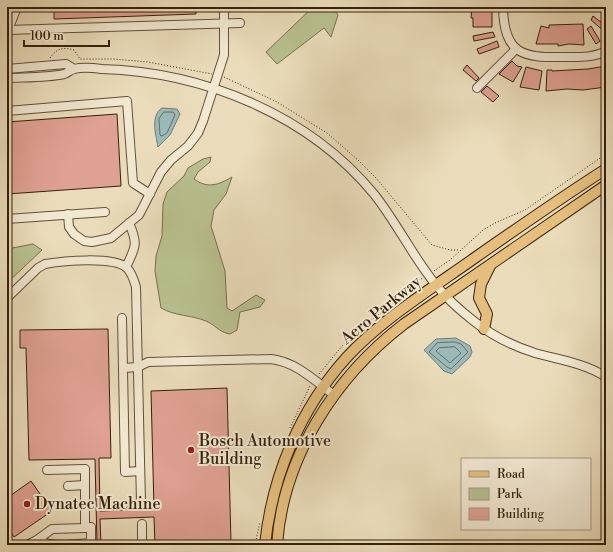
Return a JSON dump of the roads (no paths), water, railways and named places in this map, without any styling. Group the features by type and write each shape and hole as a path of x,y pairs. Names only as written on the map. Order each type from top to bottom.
{"main road":[{"name":"Aero Parkway","path":"265,545 274,495 289,448 299,427 324,387 348,357 371,334 436,285 606,169"},
{"name":"Aero Parkway","path":"277,545 285,502 297,462 312,431 334,395 350,374 378,344 404,324 606,185"},
{"path":"484,329 486,314 479,298 479,292 490,264"}],"street":[{"path":"17,7 7,30 240,23"},
{"path":"68,214 69,227 74,234 84,241 92,242 111,238 139,215 165,166 188,146 198,133 224,55 224,7"},
{"path":"503,7 506,34 516,49 525,54 537,58 586,57 597,55 606,51"},
{"path":"477,88 516,49"},
{"path":"7,69 66,64 74,69"},
{"path":"7,78 65,74 74,69 101,69 141,72 178,78 214,88 252,102 301,130 338,158 377,198 436,285 446,296 484,329 495,337 519,348 580,364 606,376"},
{"path":"7,111 127,101 133,183 150,194"},
{"path":"7,219 105,212"},
{"path":"126,267 135,249 136,238 129,223"},
{"path":"7,298 38,268 45,264 111,262 126,267 134,278 136,287 141,504"},
{"path":"122,318 125,472 140,471"},
{"path":"123,368 138,367 148,362 271,359 288,362 296,366 334,395"},
{"path":"47,470 85,469 86,528"},
{"path":"68,486 85,485"},
{"path":"142,524 142,545"},
{"path":"27,545 52,529 91,527 91,543 44,544 37,540"}],"water":[{"path":"162,108 177,109 180,114 170,135 158,147 155,121 158,111"},
{"path":"456,338 470,346 472,352 470,357 452,374 444,371 424,350 436,339"}],"place":[{"name":"Bosch Automotive Building","path":"191,450"},
{"name":"Dynatec Machine","path":"27,504"}]}
